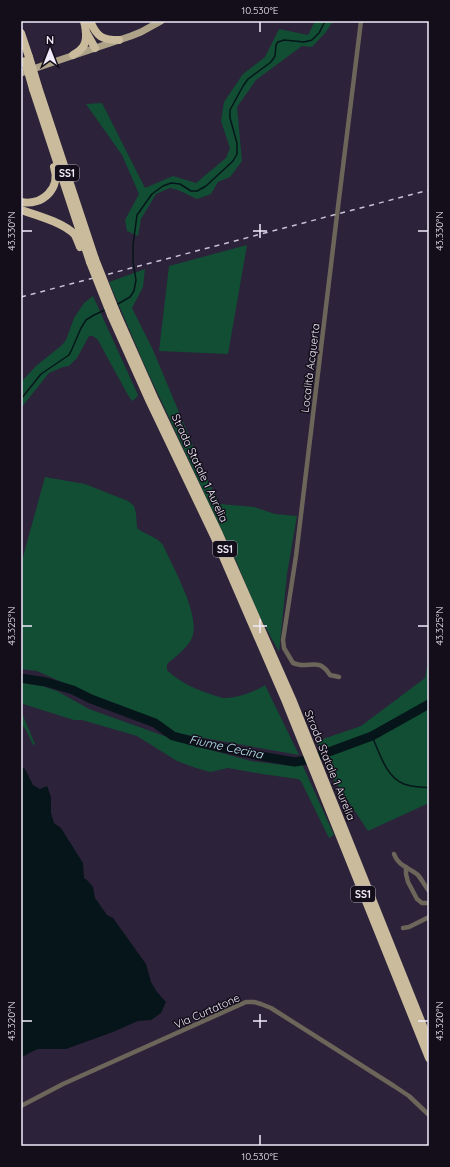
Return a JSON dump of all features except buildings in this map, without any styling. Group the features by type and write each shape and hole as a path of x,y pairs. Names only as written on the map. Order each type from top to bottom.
{"highway":[{"path":"84,21 90,31 95,48"},
{"path":"73,55 83,46 90,31 90,21"},
{"path":"90,31 106,40 119,40"},
{"name":"Strada Statale 1 Aurelia","path":"21,33 24,55 92,260"},
{"name":"Strada Statale 1 Aurelia","path":"36,88 54,154 92,260 114,314 152,401 289,700 429,1040"},
{"name":"SS1","path":"21,202 39,201 52,189 56,178 52,162 54,154"},
{"path":"21,210 53,222 70,231 78,240 83,254 92,260"},
{"name":"Strada Statale 1 Aurelia","path":"326,791 354,872 429,1058"}],"main road":[{"path":"21,73 141,32 161,21"}],"street":[{"name":"Località Acquerta","path":"339,677 330,675 325,668 319,664 301,666 292,663 284,648 283,640 296,556 361,21"},
{"path":"394,854 397,860 417,875 429,891"},
{"path":"406,867 408,882 417,899 422,903 429,903"},
{"path":"403,928 429,916"},
{"name":"Via Curtatone","path":"21,1106 63,1084 246,1002 254,1002 271,1008 410,1096 429,1115"}],"green space":[{"path":"315,21 333,21 326,32 312,47 302,46 256,80 237,107 242,161 230,177 218,182 211,194 197,199 170,188 156,194 141,219 138,236 127,231 125,220 139,194 122,155 86,104 102,103 145,188 173,176 196,183 226,158 230,148 221,121 224,102 243,74 265,57 279,29 308,35"},
{"path":"247,245 228,354 159,351 169,266"},
{"path":"145,269 143,287 132,308 153,350 206,477 220,504 254,507 275,514 297,516 287,574 279,652 258,613 236,561 144,364 109,282"},
{"path":"93,296 138,395 132,401 98,340 93,336 89,336 77,358 69,366 49,373 21,408 21,382 36,366 62,345 66,340 74,318 84,303"},
{"path":"45,477 85,484 128,501 134,506 137,528 163,545 185,592 193,619 194,630 191,640 183,650 167,664 167,670 177,679 188,685 224,698 246,694 265,685 299,755 176,733 37,671 21,669 21,564"},
{"path":"429,656 429,803 368,831 325,766 317,741 361,726 425,678"},
{"path":"21,683 42,686 57,691 89,709 181,742 251,761 291,766 302,764 334,835 329,838 301,781 298,779 228,768 210,772 193,767 177,761 137,736 82,720 74,720 23,704 21,706"},
{"path":"21,711 35,744 33,745 26,730 21,724"}],"shaded area":[{"path":"21,766 25,769 33,785 40,789 47,786 51,797 51,813 54,823 61,828 83,863 84,878 93,887 95,898 107,915 113,918 146,964 151,982 166,1002 161,1013 151,1020 138,1021 66,1049 38,1049 21,1058"}],"waterway":[{"path":"116,305 130,297 134,291 136,280 133,261 133,245 137,215 152,194 163,186 171,183 180,184 191,191 197,191 206,186 233,161 237,154 237,143 230,118 230,110 243,86 248,79 271,62 275,56 276,45 278,42 284,40 304,42 312,40 319,33 325,21"},
{"path":"21,399 41,374 69,355 86,320 105,310"},
{"name":"Fiume Cecina","path":"21,678 46,682 73,690 91,699 155,723 173,736 260,756 295,762 307,760 372,736 429,704"},
{"path":"372,736 380,756 392,776 404,784 429,788"}],"railway":[{"path":"21,297 429,190"}]}
